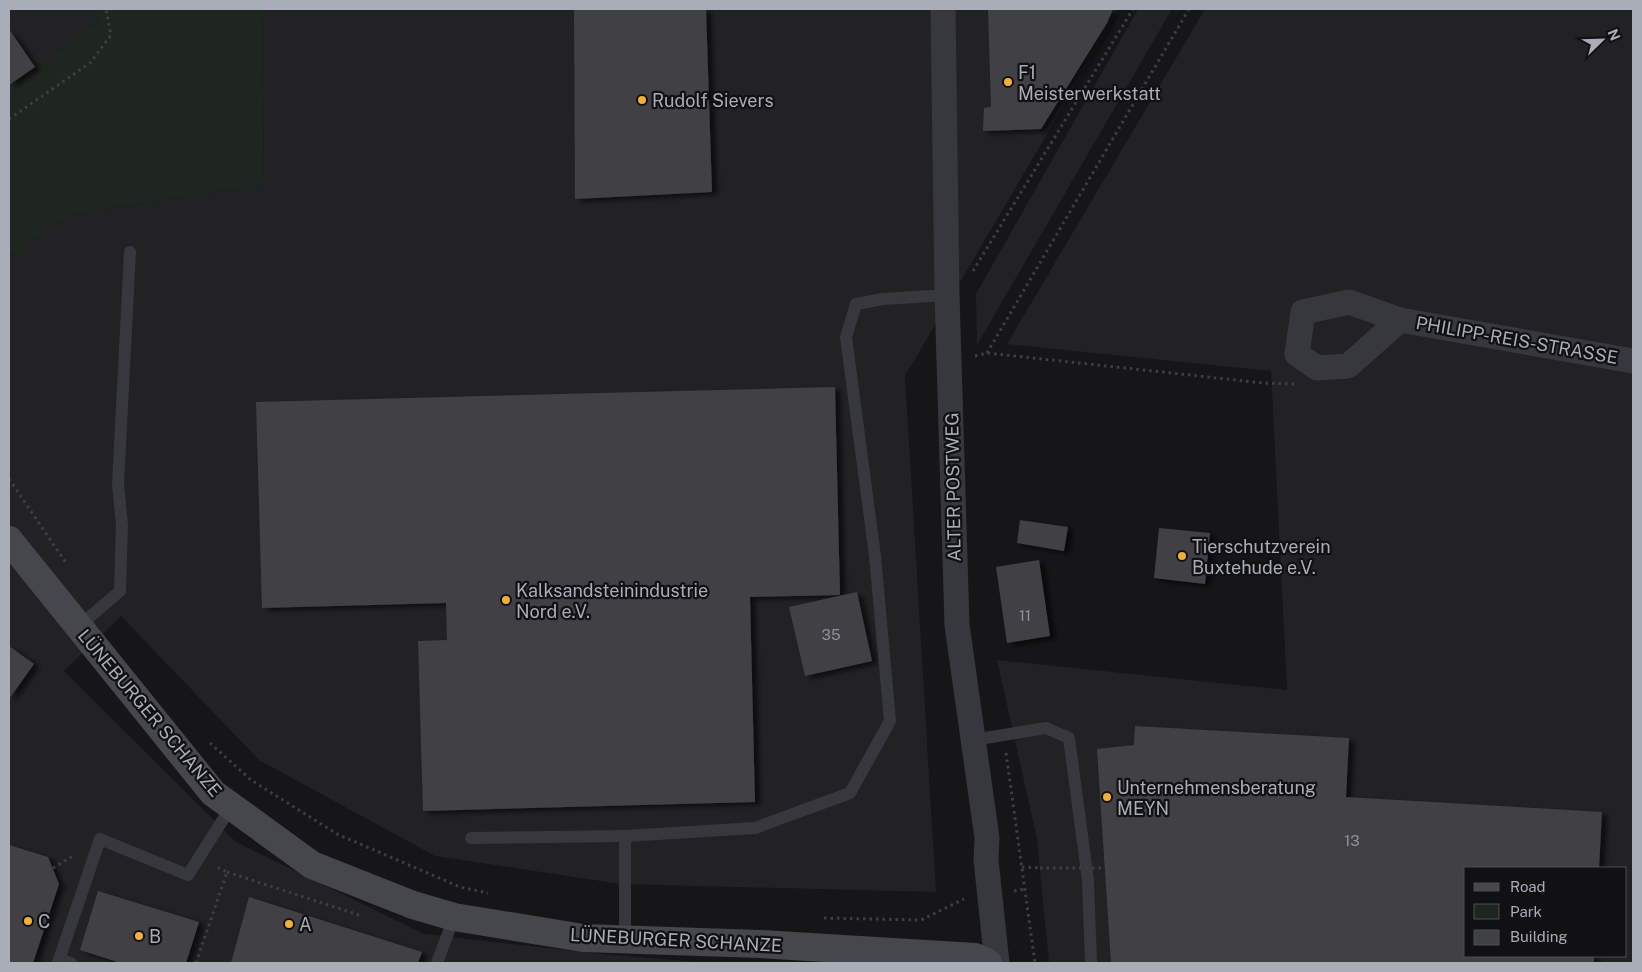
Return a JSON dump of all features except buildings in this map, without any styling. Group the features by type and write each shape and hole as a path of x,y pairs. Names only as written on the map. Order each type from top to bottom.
{"street":[{"name":"ALTER POSTWEG","path":"943,9 948,304 957,625 986,838 986,860 997,963"},
{"name":"PHILIPP-REIS-STRASSE","path":"1400,320 1348,366 1317,368 1297,354 1303,312 1349,302 1400,320 1633,361"},
{"name":"LÜNEBURGER SCHANZE","path":"9,540 213,793 312,865 413,905 454,917 583,938 760,944 975,957 988,963"}],"lane":[{"path":"78,627 120,591 122,525 118,484 130,252"},
{"path":"471,838 625,836 755,828 850,793 890,721 875,556 846,337 856,304 883,299 948,304"},
{"path":"973,740 1046,728 1069,738 1088,880 1091,963"},
{"path":"63,962 100,839 188,875 231,807"},
{"path":"625,836 625,940"},
{"path":"437,963 454,917"}],"path":[{"path":"9,119 90,63 111,35 106,9"},
{"path":"948,304 1133,9"},
{"path":"1190,9 987,353 1263,383 1300,384 1317,368"},
{"path":"9,479 70,570"},
{"path":"1003,734 1035,963"},
{"path":"208,741 251,780 337,834 460,887 497,895"},
{"path":"198,859 227,872 359,915"},
{"path":"1022,867 1106,868"},
{"path":"196,963 227,872"},
{"path":"822,918 920,920 967,898 1025,889"}],"shaded area":[{"path":"9,9 92,9 99,21 9,88"},
{"path":"262,9 1118,9 1107,32 905,376 936,892 621,884 435,856 259,760 121,616 64,671 236,842 424,934 602,954 708,963 9,963 9,257 70,215 264,184"},
{"path":"1138,9 1172,9 977,345 976,294"},
{"path":"1205,9 1633,9 1633,963 1049,963 1037,839 997,660 1287,690 1271,371 1007,344"}],"green space":[{"path":"92,9 262,9 264,184 70,215 9,257 9,88 99,21"}],"place":[{"name":"F1 Meisterwerkstatt","path":"1008,82"},
{"name":"Rudolf Sievers","path":"642,100"},
{"name":"Tierschutzverein Buxtehude e.V.","path":"1182,556"},
{"name":"Kalksandsteinindustrie Nord e.V.","path":"506,600"},
{"name":"Unternehmensberatung MEYN","path":"1107,797"},
{"name":"C","path":"28,921"},
{"name":"A","path":"289,924"},
{"name":"B","path":"139,936"}]}
